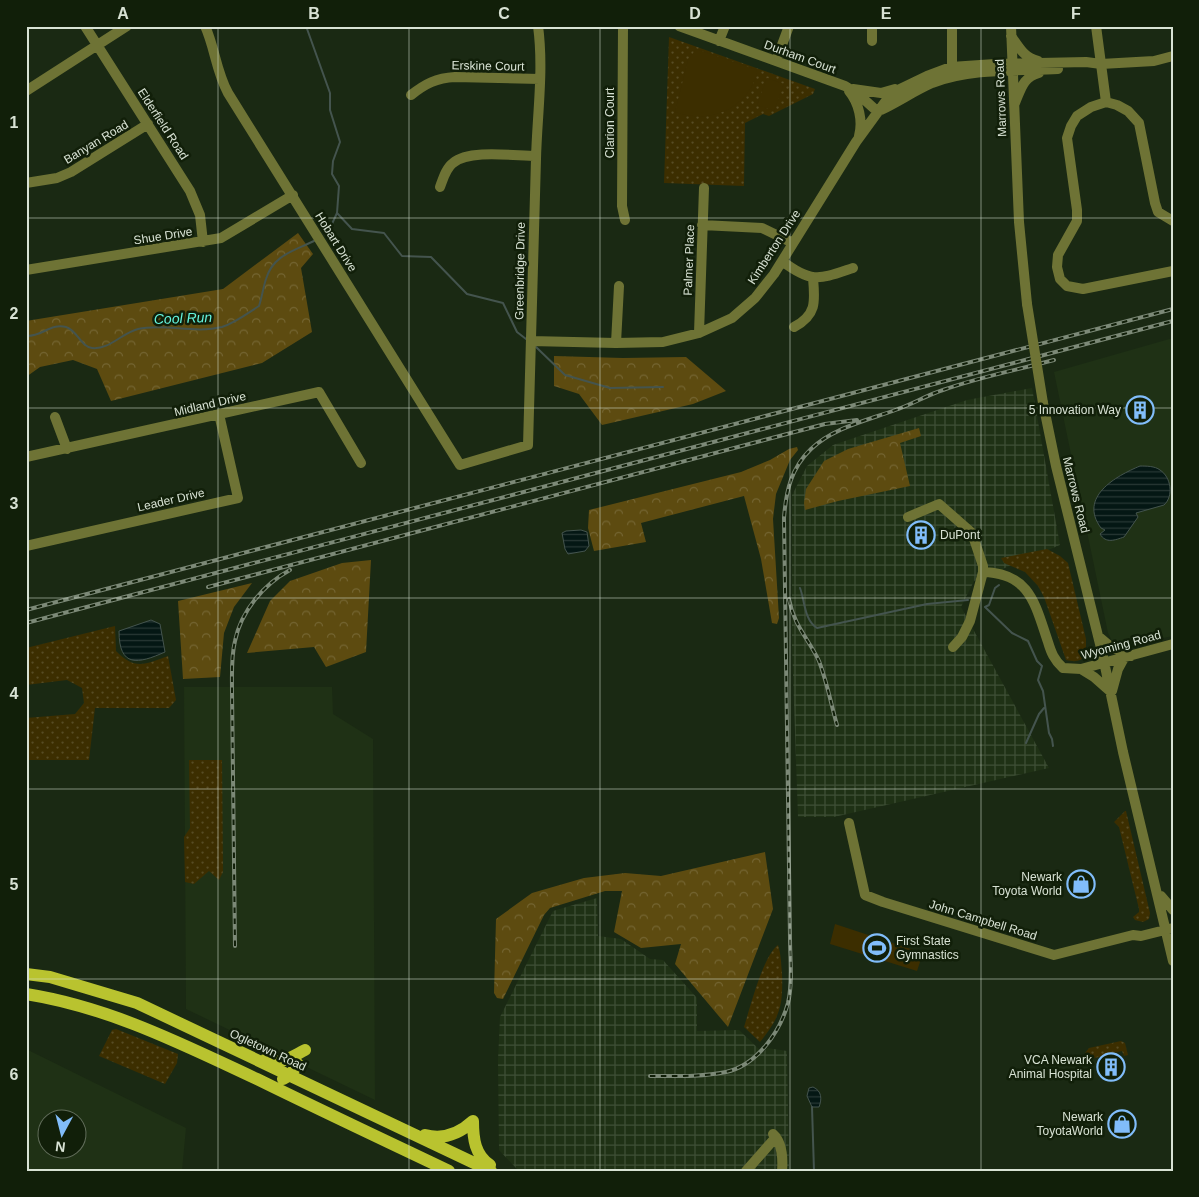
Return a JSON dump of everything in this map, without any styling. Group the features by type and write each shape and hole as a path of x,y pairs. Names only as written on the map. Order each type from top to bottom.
{"main road":[{"name":"Ogletown Road","path":"26,974 50,978 137,1003 491,1171"},
{"path":"26,994 62,1000 112,1015 201,1053 449,1171"},
{"path":"237,1050 273,1062 282,1062 305,1050"},
{"path":"201,1053 225,1059 268,1080 282,1080 290,1075 298,1064"},
{"path":"405,1130 434,1137 445,1137 462,1130 473,1121 473,1134 479,1155 483,1161 497,1171"}],"street":[{"name":"Elderfield Road","path":"85,26 190,191 200,215 203,242"},
{"path":"27,89 127,26"},
{"name":"Hobart Drive","path":"205,26 222,83 460,465"},
{"name":"Greenbridge Drive","path":"460,465 528,445 540,79 540,38 538,26"},
{"name":"Clarion Court","path":"623,26 622,206 625,220"},
{"name":"Durham Court","path":"679,26 845,86 858,94 878,112"},
{"path":"719,40 724,26"},
{"path":"776,61 789,26"},
{"path":"872,26 872,41"},
{"path":"952,26 952,72"},
{"path":"1096,26 1099,64 1106,102"},
{"path":"1011,31 1022,53 1049,66 1085,68 1099,64 1154,61 1173,56"},
{"name":"Marrows Road","path":"1011,31 1019,222 1027,304 1036,368 1056,466 1098,636 1123,752 1156,888 1169,926 1173,959"},
{"path":"1014,106 1025,80 1049,66"},
{"name":"Kimberton Drive","path":"531,341 663,342 699,333 732,318 766,285 858,138 893,93 927,76 1012,67 1049,66"},
{"name":"Kimberton Drive","path":"878,112 952,72"},
{"name":"Erskine Court","path":"411,95 422,86 441,78 540,79"},
{"path":"845,86 860,91 881,93 906,86"},
{"path":"845,86 855,98 860,129 858,138"},
{"path":"1173,221 1158,212 1154,203 1139,123 1128,111 1106,102 1091,107 1077,116 1070,126 1067,138 1077,221 1058,255 1057,266 1060,279 1067,286 1082,289 1173,271"},
{"name":"Banyan Road","path":"26,183 57,178 71,172 148,124"},
{"path":"440,187 448,169 453,163 468,156 536,156"},
{"name":"Palmer Place","path":"699,333 704,188"},
{"name":"Shue Drive","path":"26,270 221,238 229,235 293,195"},
{"path":"702,224 762,228 793,243"},
{"path":"782,261 793,270 813,278 828,276 853,268"},
{"path":"794,327 807,320 813,309 813,278"},
{"path":"616,343 619,286"},
{"name":"Midland Drive","path":"26,457 319,392 361,463"},
{"name":"Leader Drive","path":"26,546 238,498 219,414"},
{"path":"55,417 67,449"},
{"path":"908,517 939,504 972,533 979,551 983,572 970,621 962,637 953,647"},
{"name":"Wyoming Road","path":"983,572 998,572 1021,584 1035,606 1054,660 1063,668 1081,669 1173,644"},
{"path":"1081,669 1094,676 1111,693 1118,669 1128,657 1098,636"},
{"name":"John Campbell Road","path":"849,824 862,886 865,895 869,897 1054,955 1133,935 1141,936 1169,926"},
{"path":"1156,888 1164,901 1173,910"},
{"path":"746,1171 773,1135 781,1151 782,1171"}],"shaded area":[{"path":"669,37 815,89 813,94 769,116 763,114 745,123 744,186 664,183"},
{"path":"696,49 757,70 755,80 746,95 731,108 713,115 704,116 684,115 675,112 688,60"},
{"path":"767,78 784,84 774,111 757,105"},
{"path":"1173,338 1173,636 1124,646 1112,641 1108,633 1054,372"},
{"path":"1032,388 1060,545 974,581 961,607 1049,768 834,817 798,817 792,646 792,495 807,466 833,445 967,400"},
{"path":"1140,466 1156,468 1164,473 1169,482 1169,497 1164,505 1136,513 1138,517 1124,537 1111,540 1105,539 1100,534 1105,530 1101,528 1095,517 1094,507 1097,497 1111,482"},
{"path":"581,530 587,532 589,546 585,551 568,554 565,549 562,533"},
{"path":"1047,549 1068,563 1086,639 1086,655 1077,661 1066,660 1044,597 1038,586 1025,572 1004,563 1001,558"},
{"path":"151,620 160,624 165,652 139,660 132,660 126,657 122,652 119,631"},
{"path":"115,626 116,651 129,661 141,664 168,656 176,700 169,708 95,708 89,760 26,760 26,718 75,714 84,703 82,688 67,680 26,685 26,648"},
{"path":"184,687 332,687 333,714 373,739 375,1100 186,1009"},
{"path":"189,760 222,760 223,872 219,880 209,871 194,884 185,882 184,837 190,828"},
{"path":"1125,811 1150,913 1149,919 1143,922 1135,920 1133,917 1139,912 1139,909 1119,827 1114,822"},
{"path":"597,898 598,936 621,939 650,959 663,960 697,998 697,1031 739,1030 763,1053 767,1048 787,1051 789,1171 520,1171 499,1150 498,1060 500,1017 553,911"},
{"name":"First State Gymnastics","path":"835,924 923,953 917,971 830,944"},
{"path":"778,945 782,973 781,1002 772,1025 760,1042 744,1027 762,971 772,951"},
{"path":"116,1029 178,1054 177,1063 165,1084 99,1056 112,1030"},
{"path":"1121,1041 1125,1043 1128,1055 1124,1056 1122,1051 1087,1060 1085,1053 1089,1048"},
{"path":"26,1049 186,1128 182,1171 26,1171"},
{"path":"813,1087 820,1096 819,1107 812,1107 807,1096 809,1088"}],"green space":[{"path":"298,233 313,254 301,268 312,332 262,363 111,401 97,369 73,360 40,367 26,377 26,321 223,289"},
{"path":"554,356 686,357 726,391 693,404 602,425 579,394 554,386"},
{"path":"919,428 921,436 900,443 910,486 805,510 806,489 824,461 848,449"},
{"path":"797,447 798,450 790,460 776,494 773,519 779,618 777,624 772,623 761,559 744,496 641,523 646,542 594,551 588,528 589,510 741,472"},
{"path":"371,560 366,652 326,667 314,647 247,653 270,601 290,581 342,563"},
{"path":"252,583 234,607 224,633 220,677 183,679 178,601"},
{"path":"765,852 773,909 728,1027 675,964 681,944 641,948 614,932 622,891 605,891 550,908 544,915 503,999 497,998 494,993 496,919 532,893 584,878 625,873 661,876"}],"waterway":[{"name":"Cool Run","path":"306,26 330,93 330,110 340,142 333,161 332,174 339,186 337,213 331,226 325,233"},
{"path":"337,213 352,229 384,233 402,256 431,257 467,294 503,303 517,332 526,339"},
{"name":"Cool Run","path":"26,336 32,336 60,326 73,331 88,347 98,348 110,344 132,331 148,327 201,329 222,327 259,306 269,271 279,259 314,241"},
{"path":"536,347 565,375 610,388 663,387"},
{"path":"999,585 995,588 989,605 985,607 1012,633 1028,641 1037,661 1042,666 1038,680 1043,691 1049,733 1053,746"},
{"path":"800,588 807,615 817,628 927,604 968,600"},
{"path":"1026,743 1039,714 1044,708"},
{"path":"812,1107 814,1171"}],"railway":[{"path":"26,610 1173,309"},
{"path":"26,623 1173,321"},
{"path":"650,1076 708,1075 737,1068 748,1062 766,1046 779,1025 788,1003 791,971 784,518 786,498 794,472 804,456 820,441 852,425 904,407 931,394 957,385 1054,360"},
{"path":"208,587 825,424 857,420"},
{"path":"235,946 232,659 238,630 248,609 271,583 290,570"},
{"path":"789,599 794,617 819,661 837,725"}],"place":[{"name":"5 Innovation Way","path":"1140,410"},
{"name":"DuPont","path":"921,535"},
{"name":"Newark Toyota World","path":"1081,884"},
{"name":"First State Gymnastics","path":"877,948"},
{"name":"VCA Newark Animal Hospital","path":"1111,1067"},
{"name":"Newark ToyotaWorld","path":"1122,1124"}]}
